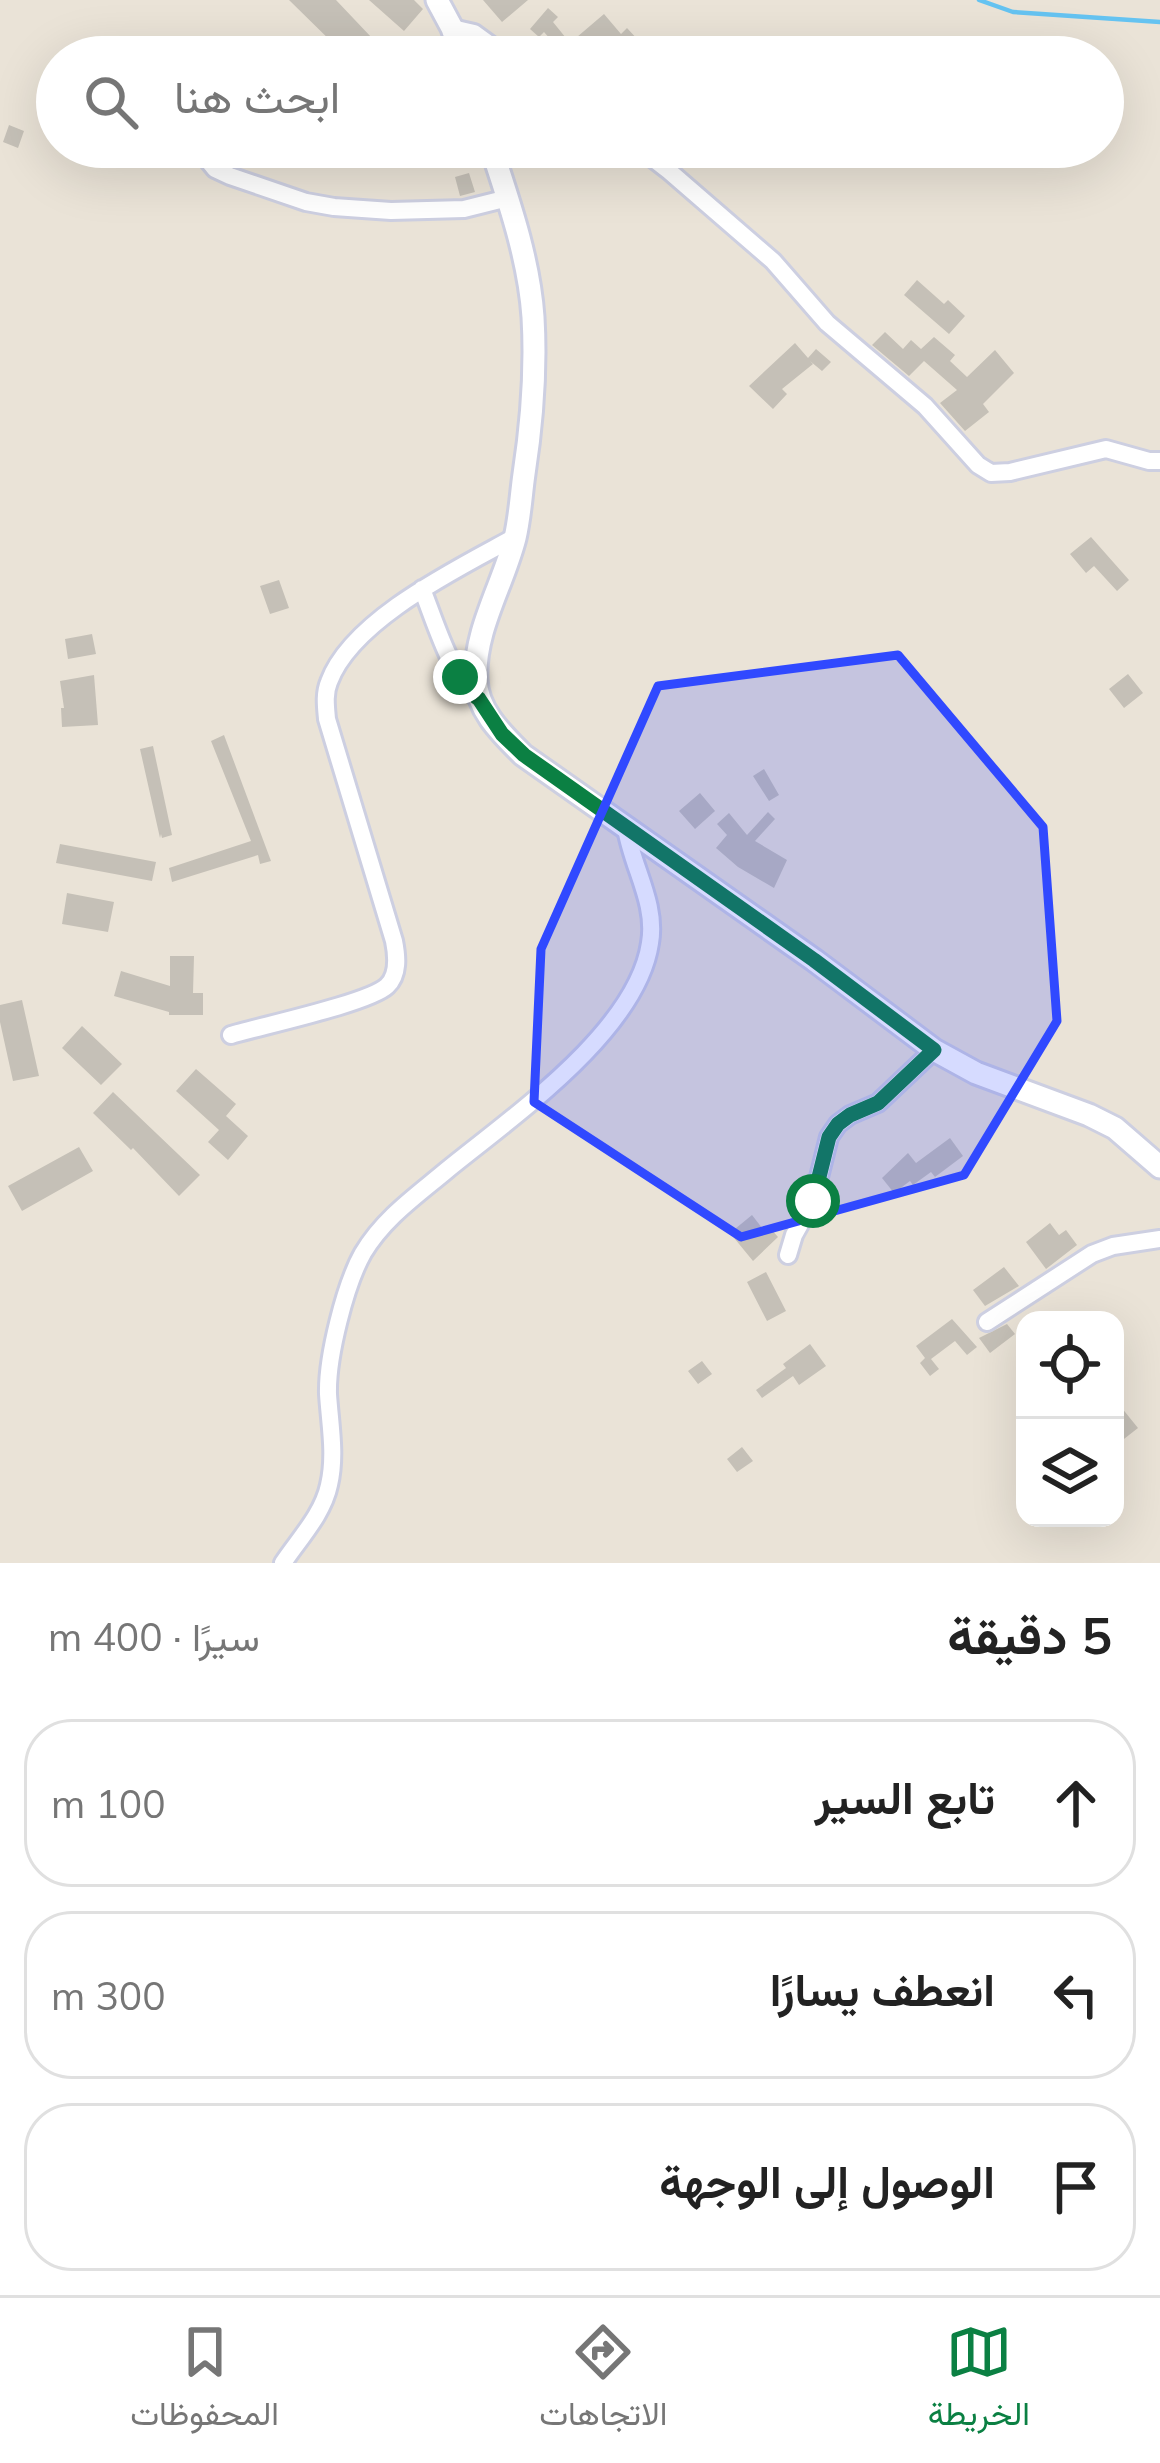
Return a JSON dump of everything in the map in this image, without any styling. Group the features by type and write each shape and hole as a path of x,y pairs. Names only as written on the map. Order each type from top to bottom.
{"street":[{"path":"437,0 455,36"},
{"path":"452,28 478,36"},
{"path":"214,168 305,202 334,207 464,209 508,198"},
{"path":"479,699 476,660 515,537 534,378 533,315 524,260 498,168"},
{"path":"666,168 773,261 826,323 925,406 978,465 991,472 1010,472 1106,449 1160,461"},
{"path":"231,1035 367,997 388,986 395,974 394,941 327,719 328,684 340,659 422,589 515,537"},
{"path":"422,589 460,677 502,734 524,755 934,1050 976,1073 1089,1115 1156,1154"},
{"path":"283,1563 324,1503 329,1485 330,1359 362,1256 399,1208 509,1120 598,1039 625,1005 641,972 650,944 651,916 626,828"},
{"path":"788,1255 813,1201 829,1137 838,1124 878,1103 934,1050"},
{"path":"987,1322 1091,1254 1160,1239"}],"highlighted area":[{"path":"898,655 1043,827 1057,1021 964,1175 741,1237 534,1102 541,949 658,686"}],"building":[{"path":"289,0 336,0 370,36 326,36"},
{"path":"369,0 414,0 423,9 404,31"},
{"path":"483,0 528,0 502,22"},
{"path":"548,8 558,17 553,22 564,36 544,32 538,36 530,29"},
{"path":"604,14 621,34 627,28 634,36 578,36"},
{"path":"9,125 24,131 18,148 3,142"},
{"path":"469,173 475,192 460,196 455,177"},
{"path":"917,280 965,316 949,334 904,295"},
{"path":"885,332 903,349 911,340 921,349 934,337 955,355 950,361 967,377 995,350 1014,373 983,404 989,412 965,431 940,403 957,390 924,361 909,376 872,345"},
{"path":"795,343 808,358 816,349 831,362 822,371 810,361 813,364 782,389 787,394 773,409 749,386"},
{"path":"1091,537 1129,580 1117,591 1094,566 1086,573 1070,554"},
{"path":"279,580 289,608 270,614 260,586"},
{"path":"92,634 96,654 68,659 65,639"},
{"path":"1128,674 1143,693 1124,708 1109,689"},
{"path":"94,675 98,725 62,727 60,681"},
{"path":"224,735 271,861 260,864 258,855 172,882 169,868 251,841 211,741"},
{"path":"153,746 172,835 162,838 140,749"},
{"path":"764,769 779,795 769,801 753,776"},
{"path":"700,793 715,811 695,829 679,811"},
{"path":"768,812 775,819 755,841 787,860 774,888 716,848 727,835 717,824 729,813 747,835"},
{"path":"60,844 156,862 152,881 56,863"},
{"path":"67,893 114,902 108,932 62,924"},
{"path":"170,956 194,956 193,993 203,993 203,1015 169,1015 114,996 121,971 170,986"},
{"path":"22,1000 39,1076 13,1081 0,1005"},
{"path":"82,1026 122,1064 101,1085 62,1048"},
{"path":"196,1069 236,1104 226,1116 248,1136 228,1160 208,1142 219,1130 176,1091"},
{"path":"113,1092 200,1175 179,1196 93,1113"},
{"path":"950,1138 963,1156 935,1177 931,1172 894,1193 882,1178 908,1153 916,1163"},
{"path":"79,1147 93,1171 22,1211 8,1186"},
{"path":"752,1215 766,1233 771,1229 778,1237 753,1261 730,1233"},
{"path":"1050,1223 1059,1235 1066,1230 1077,1245 1046,1269 1026,1242"},
{"path":"1004,1267 1019,1286 985,1306 973,1290"},
{"path":"766,1272 786,1311 767,1321 747,1282"},
{"path":"952,1319 977,1347 967,1355 955,1341 931,1359 939,1369 930,1376 916,1346"},
{"path":"1007,1324 1015,1334 990,1353 979,1338"},
{"path":"810,1344 826,1366 799,1385 793,1376 762,1398 756,1390"},
{"path":"702,1361 712,1374 698,1384 688,1371"},
{"path":"1124,1411 1138,1428 1124,1439"},
{"path":"742,1447 753,1461 737,1472 727,1459"}],"waterway":[{"path":"979,0 1013,12 1160,22"}],"route":[{"path":"460,677 502,734 524,755 934,1050 878,1103 838,1124 829,1137 813,1201"}]}
